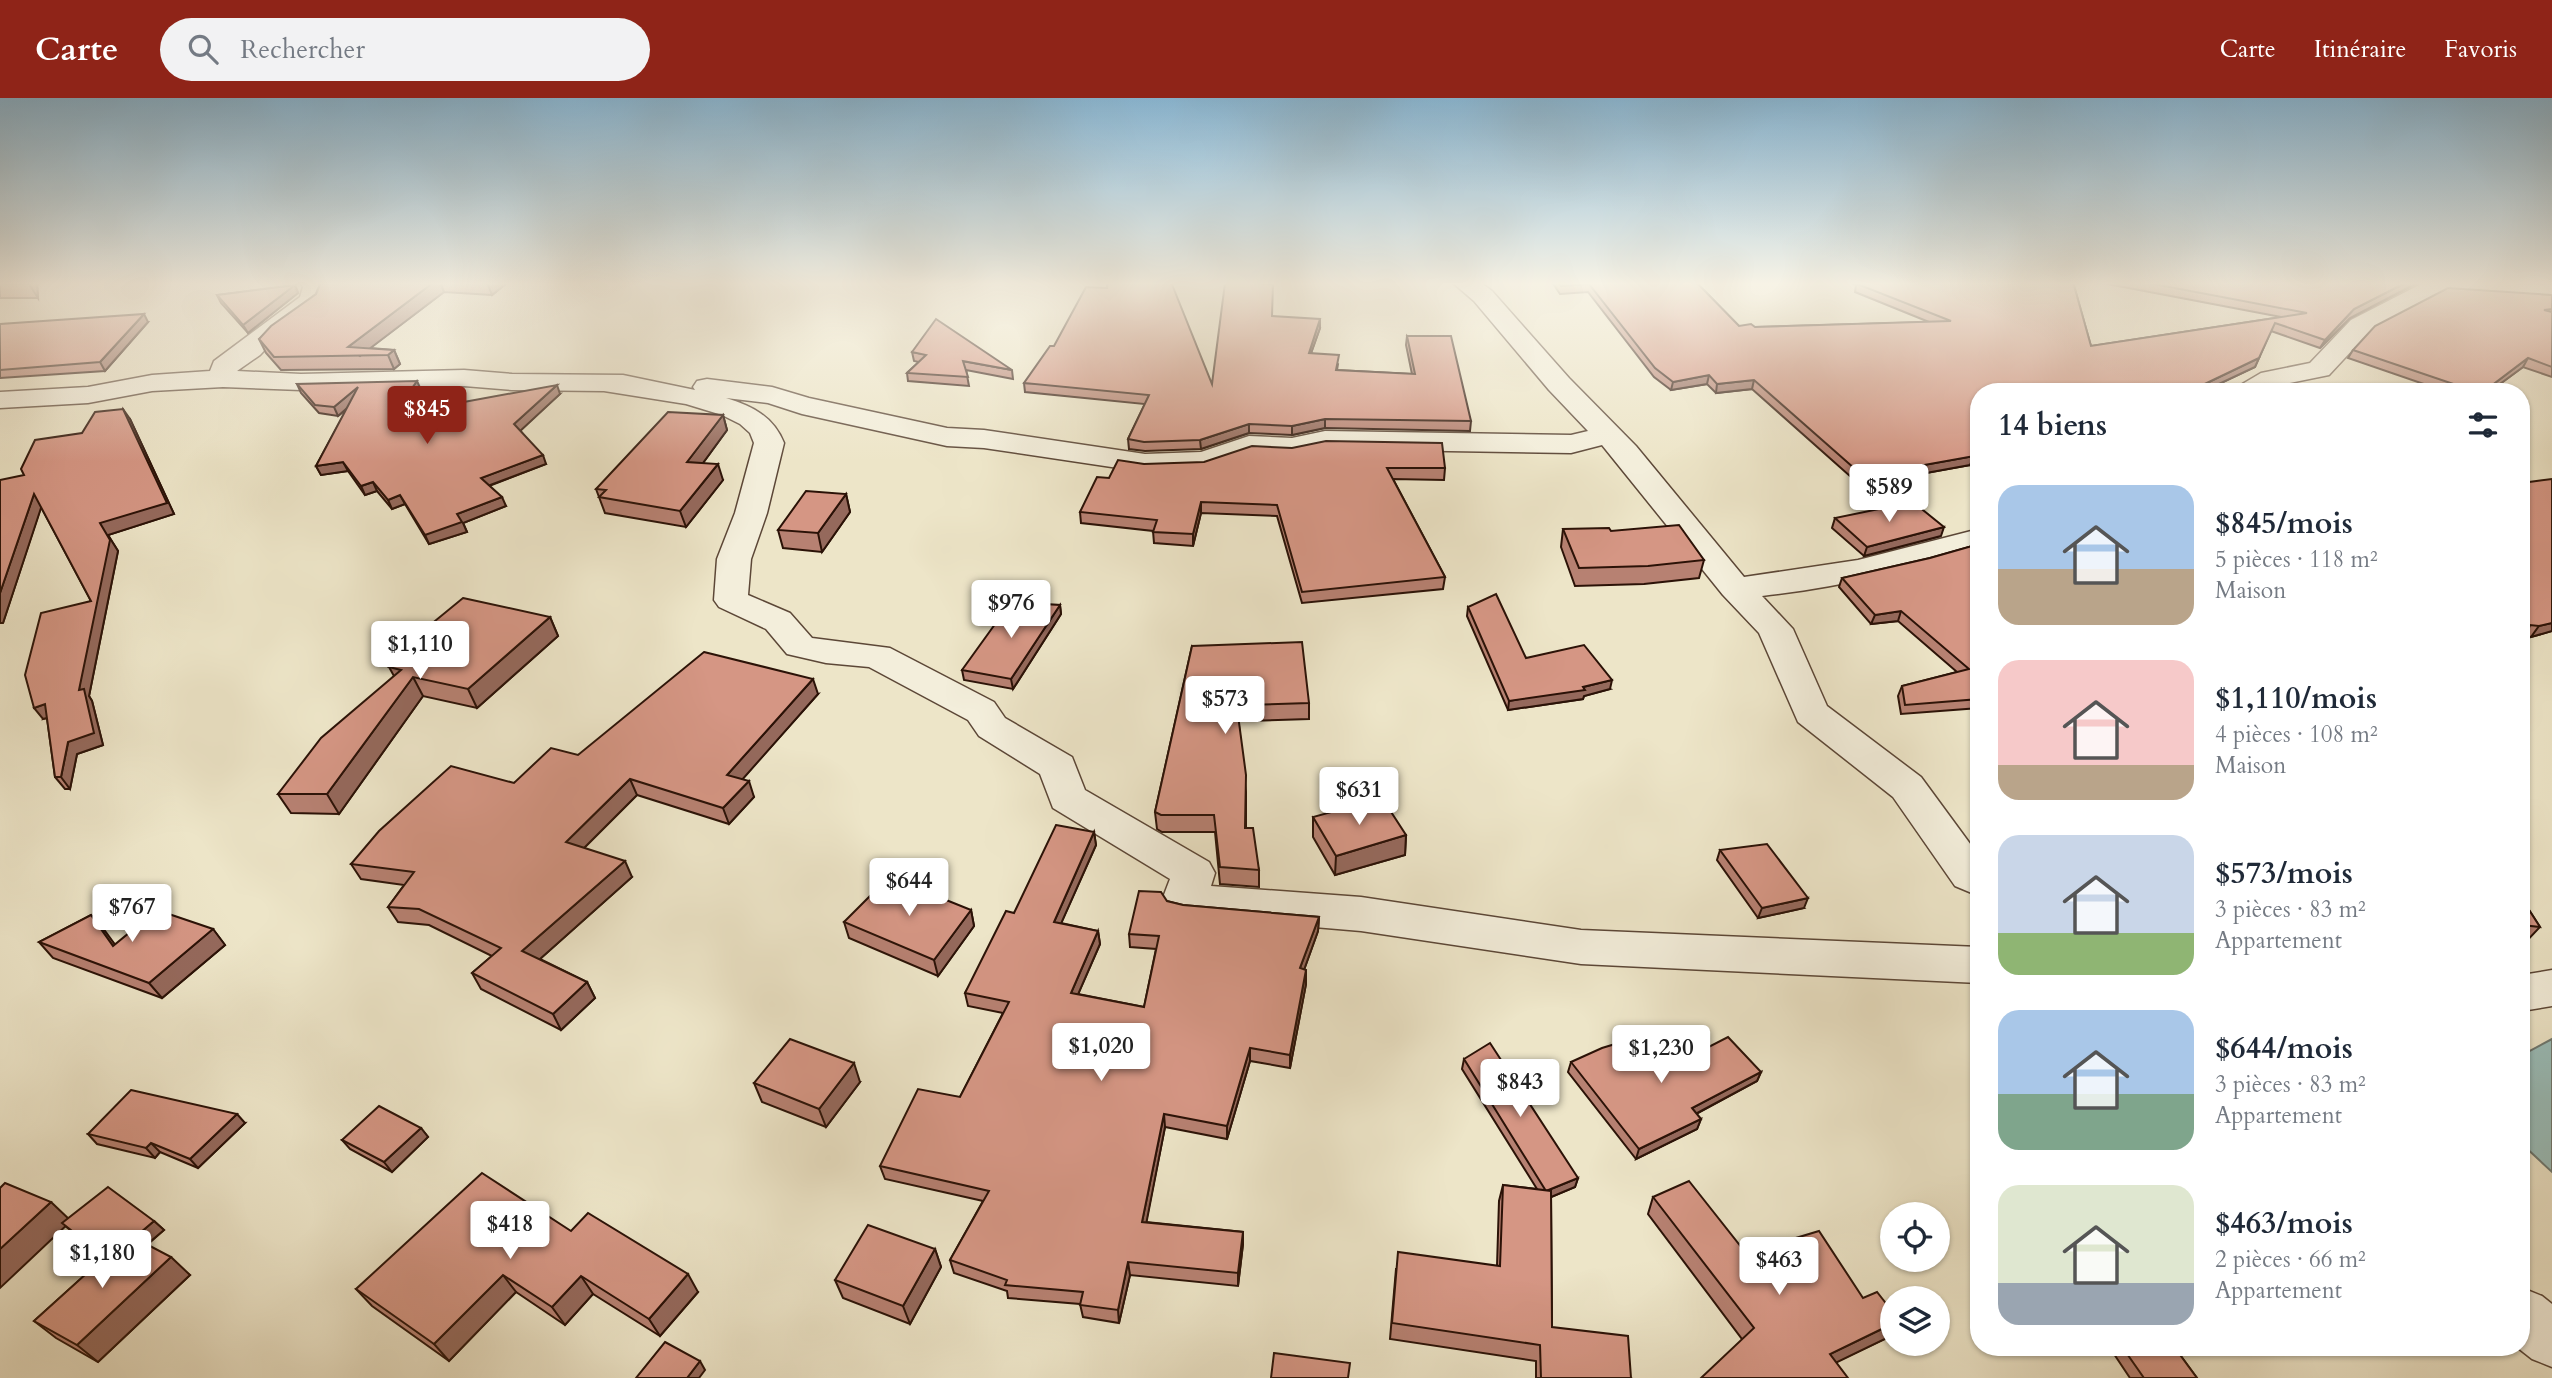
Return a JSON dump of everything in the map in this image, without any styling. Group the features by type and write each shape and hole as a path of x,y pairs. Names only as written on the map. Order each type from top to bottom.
{"street":[{"path":"223,379 224,367 258,342"},
{"path":"1522,342 1666,499 1735,588 1776,629 1811,713 1907,787 1970,876"},
{"path":"2264,383 2271,379 2319,369 2345,342"},
{"path":"0,400 88,395 152,383 223,379 301,382 464,378 512,382 682,384 772,395 802,405 947,436 1145,463 1204,461 1249,445 1292,447 1325,440 1571,444 1608,435"},
{"path":"598,382 689,396 741,413 761,427 769,443 751,513 734,559 731,600 778,621 800,646 826,652 877,656 981,710 992,727 1058,767 1067,798 1194,873 1184,900 1384,917 1581,947 1970,965"},
{"path":"1735,588 1788,583 1911,559 1970,542"},
{"path":"2530,992 2552,988"},
{"path":"2530,1321 2552,1339"}],"water":[{"path":"2552,1039 2552,1172 2530,1151 2530,1051"}],"building":[{"path":"0,342 119,342 100,362 0,370"},
{"path":"261,342 355,342 348,347 394,350 388,355 274,357"},
{"path":"919,342 970,342 1012,370 963,361 968,377 907,373 926,355 912,352"},
{"path":"1056,342 1195,342 1212,384 1217,342 1313,342 1309,353 1339,355 1336,370 1415,374 1408,342 1452,342 1471,421 1325,419 1292,426 1249,424 1200,440 1144,442 1128,439 1149,395 1024,383 1050,346 1054,346"},
{"path":"1634,342 2090,342 2091,346 2119,342 2266,342 2259,358 2207,383 1970,383 1970,457 1863,476 1754,380 1717,384 1709,375 1673,382 1655,368"},
{"path":"2361,342 2552,342 2552,367 2528,358 2495,383 2450,383 2353,350"},
{"path":"417,381 393,415 557,385 514,424 543,455 481,478 502,497 457,514 462,522 425,535 400,495 388,500 373,482 361,486 343,462 316,466 358,387 334,407 315,405 297,384"},
{"path":"123,409 167,503 100,523 110,540 79,690 84,689 94,733 68,742 61,777 55,777 45,704 34,708 25,675 41,613 91,601 34,494 0,593 0,480 24,475 21,469 35,440 82,433 95,412"},
{"path":"668,412 723,415 687,462 718,464 680,511 599,497 606,490 596,489"},
{"path":"1326,441 1442,443 1445,468 1387,468 1445,577 1302,592 1277,505 1201,502 1193,534 1153,532 1157,520 1080,512 1097,477 1109,478 1118,460 1144,464 1204,462 1252,446 1292,448"},
{"path":"2552,479 2552,623 2539,626 2530,625 2530,482"},
{"path":"806,491 846,494 818,533 778,530"},
{"path":"1913,502 1944,527 1867,547 1835,518"},
{"path":"1679,525 1704,560 1648,566 1579,568 1563,529 1609,528 1611,531"},
{"path":"1970,547 1970,700 1905,705 1902,686 1969,669 1901,611 1875,615 1842,578"},
{"path":"1496,594 1526,658 1584,645 1612,680 1583,687 1585,690 1509,701 1468,607"},
{"path":"463,598 550,617 468,689 413,677 327,794 278,794 321,738 401,670 389,667 431,632 424,630"},
{"path":"1011,602 1060,605 1011,679 962,670"},
{"path":"1302,642 1309,703 1246,705 1234,685 1246,775 1245,828 1253,828 1259,870 1220,867 1214,815 1161,815 1155,812 1192,646"},
{"path":"704,652 813,679 727,775 749,781 723,808 630,779 566,842 625,861 522,951 587,982 553,1014 472,973 501,948 419,909 388,907 414,872 351,864 379,831 451,766 514,783 551,748 578,755"},
{"path":"1382,798 1406,835 1336,856 1313,817"},
{"path":"1056,825 1094,832 1054,922 1098,931 1071,993 1144,1007 1159,936 1129,934 1139,891 1161,892 1167,901 1183,905 1319,917 1300,968 1306,970 1290,1055 1250,1048 1227,1126 1164,1114 1142,1222 1243,1232 1238,1273 1128,1262 1118,1310 1080,1305 1083,1292 1005,1285 1007,1280 950,1260 989,1191 880,1166 918,1089 960,1097 1009,1002 965,993 1006,911 1014,913"},
{"path":"1767,844 1808,898 1762,908 1720,850"},
{"path":"889,877 971,910 934,960 844,922"},
{"path":"157,910 213,929 149,983 39,942 91,915 113,946"},
{"path":"2530,911 2540,927 2530,926"},
{"path":"1728,1037 1761,1072 1692,1108 1701,1119 1639,1149 1571,1062 1602,1048 1635,1038 1662,1071"},
{"path":"790,1039 854,1063 819,1109 754,1083"},
{"path":"1490,1043 1578,1178 1546,1191 1464,1059"},
{"path":"131,1090 237,1114 190,1159 151,1143 146,1148 88,1134"},
{"path":"379,1106 421,1128 384,1162 342,1140"},
{"path":"482,1173 571,1231 588,1213 688,1274 649,1319 581,1276 552,1307 503,1275 434,1344 356,1289"},
{"path":"1689,1181 1746,1253 1819,1231 1863,1298 1877,1292 1880,1296 1880,1330 1830,1354 1848,1378 1701,1378 1754,1328 1653,1197"},
{"path":"5,1183 51,1202 0,1249 0,1188"},
{"path":"1503,1185 1551,1191 1552,1327 1628,1336 1631,1378 1541,1378 1540,1345 1392,1323 1398,1252 1500,1266"},
{"path":"108,1187 154,1221 134,1238 129,1235 105,1257 62,1223"},
{"path":"868,1225 935,1249 903,1306 835,1280"},
{"path":"129,1235 171,1257 77,1345 34,1321"},
{"path":"665,1342 700,1361 687,1378 636,1378"},
{"path":"1274,1353 1350,1363 1348,1378 1271,1378"},
{"path":"2129,1356 2181,1356 2197,1378 2144,1378"}]}
